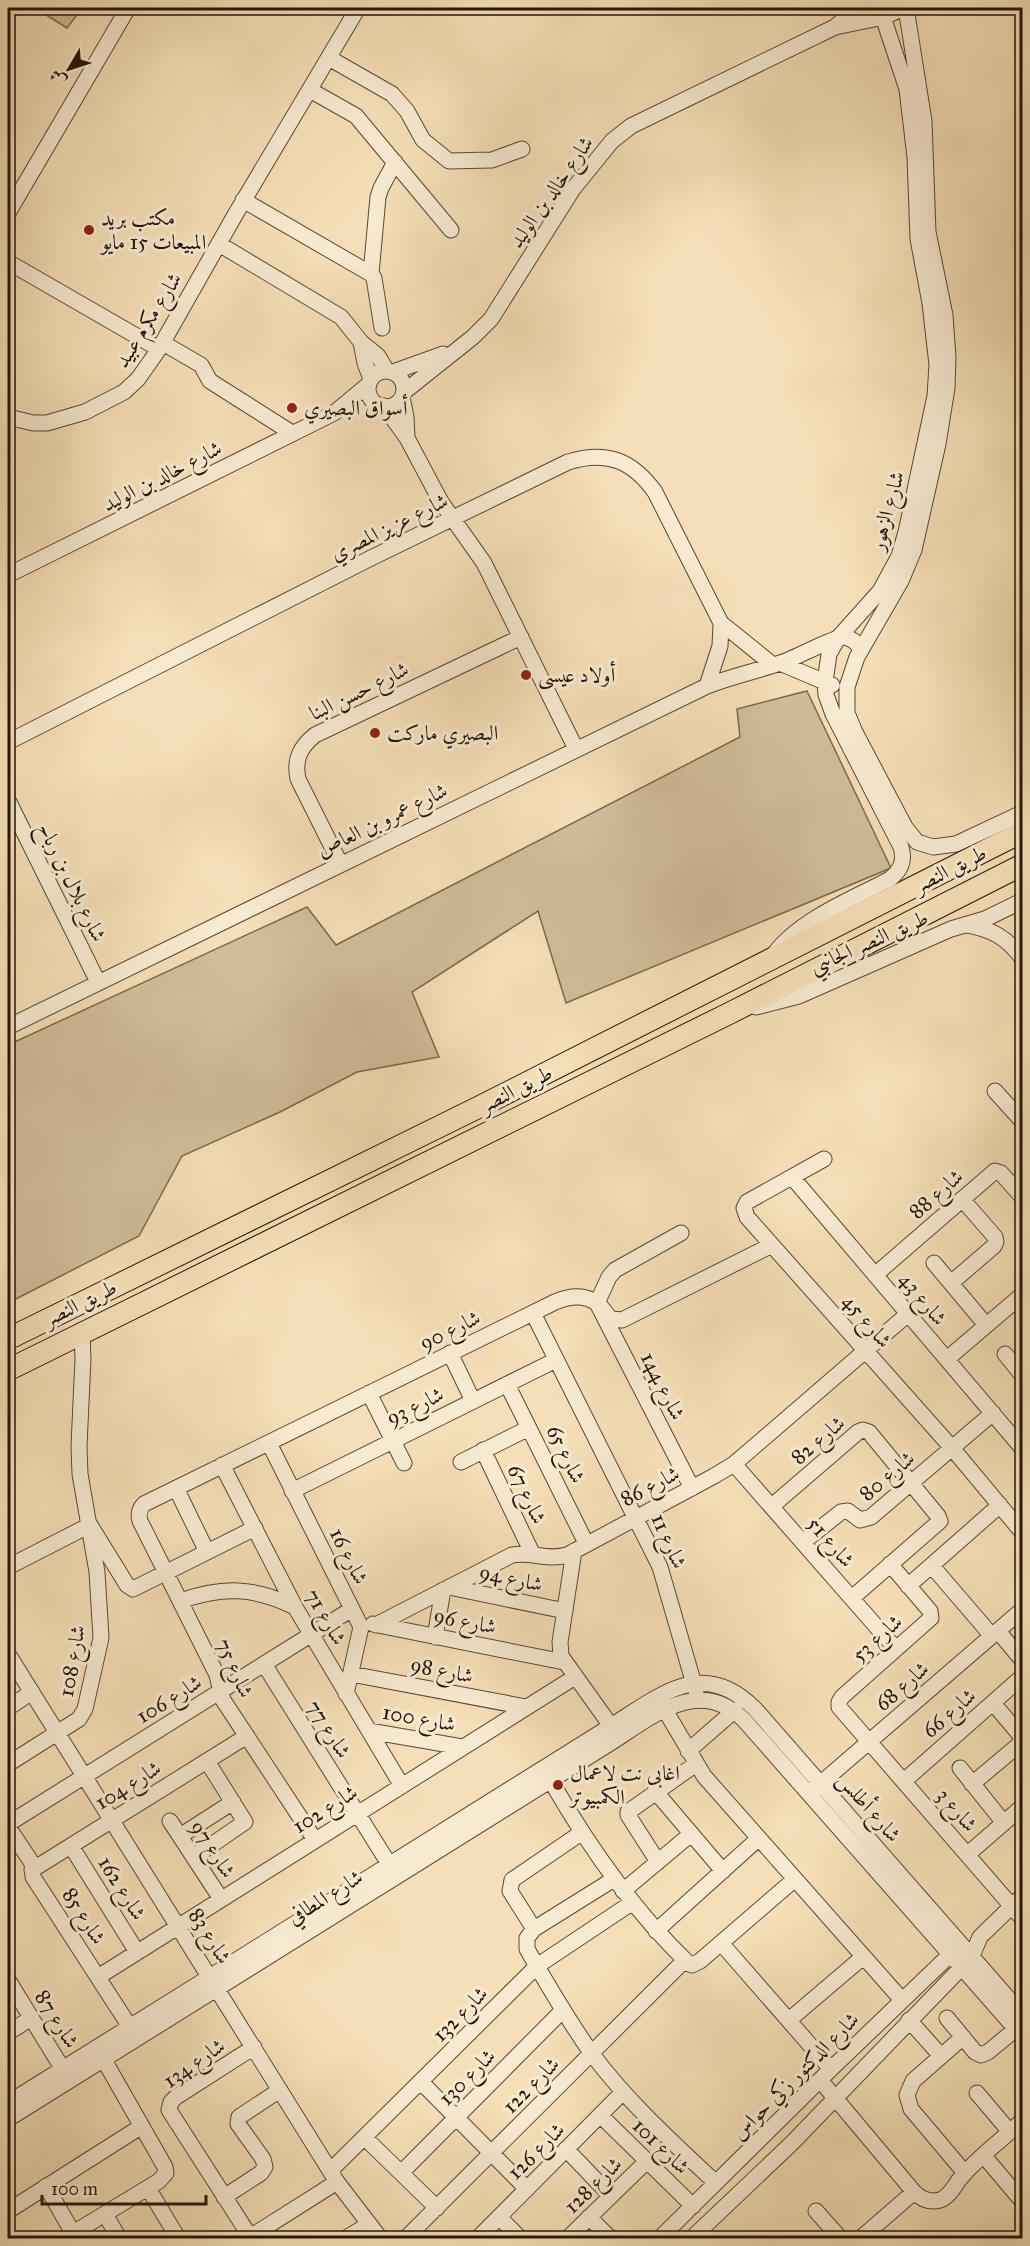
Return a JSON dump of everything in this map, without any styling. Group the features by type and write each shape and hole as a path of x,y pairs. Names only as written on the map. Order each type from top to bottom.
{"highway":[{"name":"طريق النصر","path":"8,1339 528,1083 1023,832"},
{"name":"طريق النصر","path":"8,1370 379,1188 1023,865"},
{"path":"368,1161 366,1169 368,1178 379,1188"},
{"path":"340,1175 352,1185 354,1193 351,1201"}],"street":[{"path":"8,213 128,8"},
{"name":"شارع مكرم عبيد","path":"8,417 26,422 47,423 85,412 124,392 138,379 161,346 243,200 358,8"},
{"name":"شارع خالد بن الوليد","path":"835,27 856,8"},
{"name":"شارع خالد بن الوليد","path":"403,394 456,348 473,337 491,319 573,189 612,141 631,126 835,27 882,12 904,8"},
{"name":"شارع الزهور","path":"904,8 924,121 928,232 945,315 948,357 947,388 938,444 914,550 901,581 861,649 847,687 847,713 850,723 905,827 917,842 933,847 956,844 1023,813"},
{"name":"شارع الزهور","path":"770,959 787,939 805,925 890,879 897,873 903,861 901,847 833,714 826,695 825,682 829,654 838,638 879,591 899,556 935,396 937,365 930,303 918,240 912,124 905,80 882,12"},
{"path":"329,58 392,94 407,111 423,140 449,161 492,160 522,149"},
{"path":"310,90 356,116 451,230"},
{"path":"371,274 378,196 395,162"},
{"path":"243,200 371,274 374,279 382,328"},
{"path":"219,244 341,317 390,372 400,378 407,438"},
{"path":"8,262 161,346 201,365 210,381 292,434"},
{"path":"362,342 370,381 370,396 382,406 407,438 432,488 484,563 576,749"},
{"name":"شارع خالد بن الوليد","path":"390,372 456,348"},
{"path":"370,381 376,374 390,372"},
{"name":"شارع خالد بن الوليد","path":"8,575 334,413 370,381"},
{"path":"382,406 395,404 403,394"},
{"name":"شارع خالد بن الوليد","path":"334,413 382,406"},
{"name":"شارع عزيز المصري","path":"8,742 369,559 568,462 591,457 629,464 643,475 655,492 721,623 776,664"},
{"path":"707,686 720,646 721,623"},
{"name":"شارع حسن البنا","path":"340,863 298,779 296,770 300,749 315,735 521,638"},
{"path":"838,638 849,638 861,649"},
{"name":"شارع عمرو بن العاص","path":"8,1027 340,863 707,686 776,664 838,638"},
{"path":"776,664 825,682 847,687"},
{"name":"شارع بلال بن رباح","path":"8,800 98,982"},
{"name":"طريق النصر الجانبي","path":"730,1013 799,996 951,929 967,925 1023,901"},
{"path":"967,925 998,934 1023,958"},
{"path":"995,1091 1023,1121"},
{"name":"شارع 45","path":"824,1159 750,1200 745,1205 747,1216 1023,1532"},
{"name":"شارع 88","path":"875,1275 997,1170 1023,1197"},
{"name":"شارع 43","path":"792,1178 1022,1447"},
{"path":"951,1283 996,1242 962,1199"},
{"path":"597,1303 609,1277 615,1270 681,1233"},
{"name":"شارع 90","path":"144,1504 565,1298 576,1297 597,1303 611,1319 622,1320 772,1245"},
{"path":"934,1263 986,1325"},
{"path":"947,1359 1023,1295"},
{"name":"شارع 144","path":"597,1303 692,1488"},
{"name":"شارع 11","path":"533,1312 663,1574 698,1699"},
{"name":"شارع 86","path":"376,1625 512,1555 532,1555 550,1559 567,1555 734,1464 908,1314"},
{"name":"شارع 108","path":"8,1764 79,1719 85,1708 101,1638 97,1572 82,1491 79,1455 82,1334"},
{"path":"450,1353 473,1401"},
{"path":"1005,1354 1021,1371"},
{"name":"شارع 93","path":"292,1491 556,1360"},
{"name":"شارع 65","path":"507,1384 529,1428 580,1547"},
{"path":"369,1393 404,1463"},
{"name":"شارع 80","path":"803,1542 841,1512 848,1511 860,1520 868,1519 993,1413"},
{"path":"461,1462 529,1428"},
{"name":"شارع 82","path":"772,1506 863,1430 868,1432 911,1483"},
{"name":"شارع 16","path":"268,1443 355,1615"},
{"name":"شارع 67","path":"483,1450 532,1555"},
{"name":"شارع 51","path":"734,1464 896,1649"},
{"name":"شارع 71","path":"222,1465 295,1607 402,1785"},
{"path":"852,1598 940,1521 911,1483"},
{"path":"176,1488 207,1552"},
{"name":"شارع 75","path":"144,1504 139,1517 217,1675 223,1700 315,1840"},
{"path":"909,1586 1000,1505"},
{"path":"8,1567 90,1526 130,1588 138,1588 255,1528"},
{"path":"580,1547 560,1642 564,1662 611,1726"},
{"name":"شارع 53","path":"869,1742 839,1707 839,1701 931,1616 890,1564"},
{"path":"932,1566 995,1634 1023,1660"},
{"path":"180,1601 198,1594 234,1589 264,1594 295,1607"},
{"path":"435,1637 446,1589"},
{"name":"شارع 94","path":"446,1589 565,1611"},
{"name":"شارع 68","path":"815,1788 1023,1610"},
{"path":"346,1694 361,1629 355,1615"},
{"name":"شارع 96","path":"355,1615 376,1625 564,1662"},
{"name":"شارع 106","path":"8,1826 311,1635 355,1615"},
{"name":"شارع 83","path":"8,1654 334,2177 380,2238"},
{"name":"شارع 77","path":"264,1664 393,1871"},
{"name":"شارع 98","path":"351,1674 526,1707"},
{"name":"شارع 102","path":"98,1977 575,1677"},
{"name":"شارع 66","path":"904,1781 1023,1677"},
{"name":"شارع أطلس","path":"662,1703 693,1683 715,1684 741,1696 755,1709 815,1788 961,1955 1019,2032"},
{"path":"8,1708 32,1692"},
{"path":"698,1699 662,1703 692,1758 759,1838 902,2000"},
{"name":"شارع أطلس","path":"698,1699 711,1700 735,1710 815,1788"},
{"name":"شارع المطافي","path":"8,2103 66,2075 104,2060 214,1982 393,1871 611,1726 662,1703"},
{"name":"شارع المطافي","path":"393,1871 551,1781 662,1703"},
{"path":"972,1784 1021,1743 1020,1736 993,1703"},
{"path":"658,1862 627,1814 628,1810 655,1791 692,1758 735,1710"},
{"name":"شارع 100","path":"369,1731 462,1748"},
{"name":"شارع 104","path":"32,1870 247,1736"},
{"name":"شارع 3","path":"869,1742 968,1854 1019,1907"},
{"path":"194,1857 244,1824 245,1820 207,1761"},
{"path":"960,1768 1004,1822"},
{"path":"551,1781 581,1833 623,1891 656,1931 684,1960 692,1965 795,1879"},
{"path":"655,1791 723,1871"},
{"path":"180,1836 233,1802"},
{"path":"968,1854 1023,1807"},
{"name":"شارع 97","path":"170,1821 220,1899"},
{"name":"شارع 85","path":"8,1826 32,1863 33,1876 130,2027"},
{"path":"534,1929 510,1891 509,1885 516,1877 581,1833"},
{"path":"691,1834 623,1891 534,1929 526,1943 527,1949 562,2010 592,2054 656,2128 716,2183"},
{"path":"656,1931 759,1838"},
{"name":"شارع 162","path":"71,1846 137,1952"},
{"name":"شارع 132","path":"250,2238 334,2177 365,2138 537,1966 623,1891"},
{"path":"961,1955 1019,1907"},
{"path":"721,1943 831,2069"},
{"name":"شارع أطلس","path":"961,1955 1023,2014"},
{"name":"شارع الدكتور زكي حواس","path":"660,2238 902,2000 961,1955"},
{"name":"شارع الدكتور زكي حواس","path":"692,2238 792,2143 909,2020 961,1955"},
{"path":"789,2020 863,1957"},
{"name":"شارع 122","path":"406,2238 684,1960"},
{"name":"شارع 87","path":"8,1980 66,2075"},
{"name":"شارع المطافي","path":"8,2120 130,2027 214,1982"},
{"name":"شارع 130","path":"401,2173 562,2010"},
{"path":"8,2033 31,2018"},
{"path":"947,2018 975,2052 981,2055 1019,2032"},
{"path":"909,2020 941,2056"},
{"path":"963,2037 913,2081 909,2088 908,2102 911,2109 965,2173"},
{"name":"شارع 134","path":"250,2238 169,2110 171,2102 176,2097 254,2047"},
{"path":"46,2187 69,2236 163,2178 165,2167 104,2060"},
{"path":"820,2080 914,2192 929,2201 946,2197 965,2173 1023,2121"},
{"path":"421,2082 527,2189"},
{"path":"224,2197 261,2173 265,2167 263,2159 238,2124 239,2117 280,2090"},
{"name":"شارع 126","path":"478,2238 623,2092"},
{"path":"977,2093 1010,2132"},
{"name":"شارع 101","path":"600,2115 693,2206"},
{"path":"8,2211 142,2126"},
{"path":"365,2138 437,2208"},
{"path":"566,2150 611,2196"},
{"path":"984,2156 1023,2201"},
{"name":"شارع 128","path":"568,2238 647,2161"},
{"path":"153,2185 178,2238"},
{"path":"861,2238 914,2192"},
{"path":"816,2211 840,2238"},
{"path":"105,2214 119,2238"},
{"path":"499,2217 520,2238"},
{"path":"589,2217 610,2238"},
{"path":"346,2238 368,2225"}],"shaded area":[{"path":"35,8 82,8 67,28"},
{"path":"807,691 891,868 566,1003 538,911 412,992 439,1057 357,1072 280,1112 182,1156 139,1236 8,1303 8,1045 307,907 336,945 740,737 737,709"}],"place":[{"name":"مكتب بريد المبيعات 15 مايو","path":"89,230"},
{"name":"أسواق البصيري","path":"292,408"},
{"name":"أولاد عيسى","path":"526,675"},
{"name":"البصيري ماركت","path":"375,733"},
{"name":"اغابى نت لاعمال الكمبيوتر","path":"558,1785"}]}
